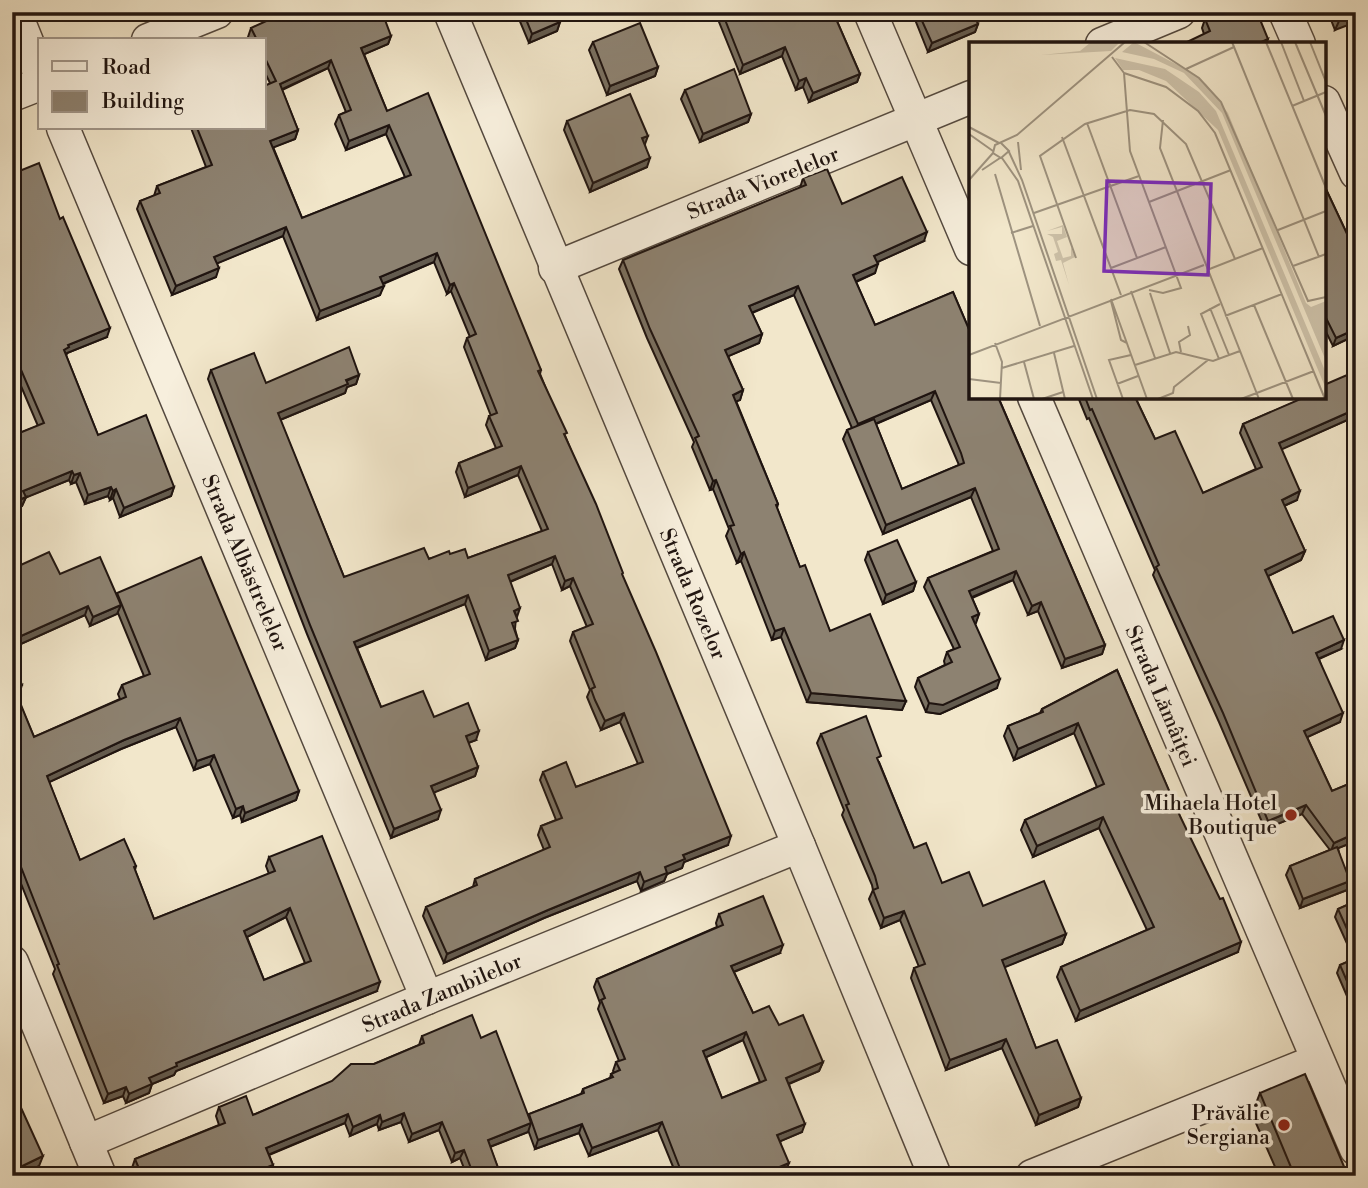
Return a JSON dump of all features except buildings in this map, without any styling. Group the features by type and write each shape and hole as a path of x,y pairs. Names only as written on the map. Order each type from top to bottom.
{"street":[{"path":"15,12 38,69"},
{"path":"153,38 218,12"},
{"name":"Strada Rozelor","path":"450,12 935,1176"},
{"path":"870,12 969,244"},
{"path":"1106,42 1178,12"},
{"path":"1285,12 1298,42"},
{"path":"12,95 38,85"},
{"name":"Strada Viorelelor","path":"555,268 969,98"},
{"path":"1326,106 1356,173"},
{"name":"Strada Albăstrelelor","path":"64,130 427,998"},
{"name":"Strada Lămâiței","path":"1035,399 1316,1061 1352,1133"},
{"name":"Strada Zambilelor","path":"86,1142 427,998 799,846"},
{"path":"12,962 100,1176"},
{"path":"1032,1176 1316,1061"}],"place":[{"name":"Mihaela Hotel Boutique","path":"1291,815"},
{"name":"Prăvălie Sergiana","path":"1284,1125"}]}
